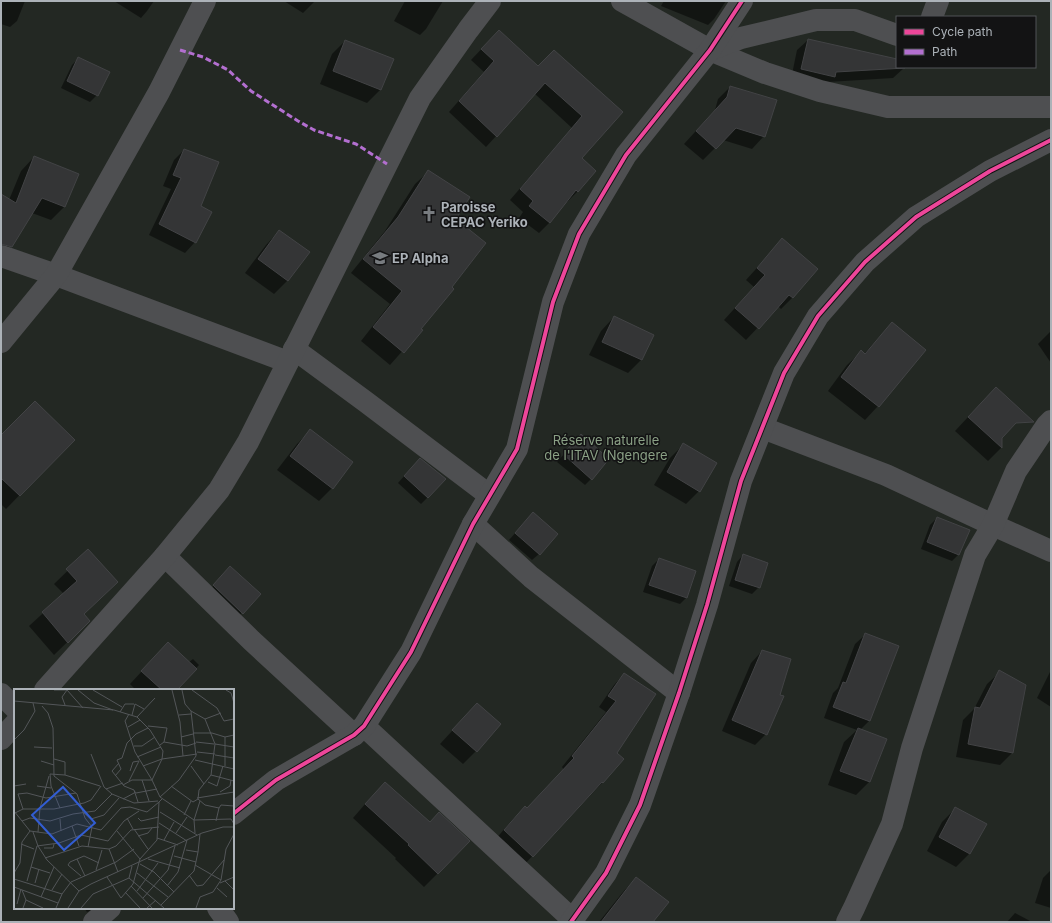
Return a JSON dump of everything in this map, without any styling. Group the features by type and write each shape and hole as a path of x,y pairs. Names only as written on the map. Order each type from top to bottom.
{"street":[{"path":"1,342 56,275 159,92 205,1"},
{"path":"47,689 165,556 219,490 248,442 420,98 490,1"},
{"path":"622,1 710,50 765,73 820,91 888,107 1051,107"},
{"path":"234,813 276,780 359,730 411,652 473,524 517,448 553,302 579,234 626,155 710,50 742,1"},
{"path":"932,16 938,1"},
{"path":"710,50 741,38 816,20 855,20 896,35"},
{"path":"165,556 251,640 359,730 572,921 606,873 640,805 679,693 707,605 741,481 784,373 818,316 865,262 916,217 990,171 1051,140"},
{"path":"1,256 291,356 366,402 489,495"},
{"path":"847,922 892,824 912,748 975,555 993,525 1016,471 1051,421"},
{"path":"763,428 886,475 993,525 1051,550"},
{"path":"473,524 530,577 679,693"},
{"path":"1,694 14,707"},
{"path":"1,739 14,725"},
{"path":"94,922 109,909"},
{"path":"219,909 228,922"}],"green space":[{"name":"Réserve naturelle de l'ITAV (Ngengere","path":"1,1 1051,1 1051,922 1,922"}],"building":[{"path":"499,30 538,66 554,50 623,112 582,158 596,171 578,192 576,190 550,223 529,206 533,201 520,189 582,116 545,83 497,137 459,101 494,61 481,49"},
{"path":"808,39 896,59 896,68 905,68 836,72 835,77 801,69"},
{"path":"345,40 394,59 381,90 333,71"},
{"path":"78,57 110,72 98,96 67,81"},
{"path":"730,86 777,100 765,137 736,128 716,149 696,131 727,97"},
{"path":"184,149 219,162 201,206 212,212 196,243 159,224 181,178 173,175"},
{"path":"34,156 79,174 65,207 42,198 12,247 1,244 1,194 16,203"},
{"path":"428,170 470,197 456,219 486,243 452,287 454,289 421,329 423,330 404,353 373,327 402,291 363,259 398,217"},
{"path":"279,230 310,252 288,281 258,259"},
{"path":"782,238 818,269 793,298 789,295 759,329 735,308 765,275 757,268"},
{"path":"614,316 654,335 642,360 602,342"},
{"path":"892,322 926,350 879,407 841,377 861,350 865,354"},
{"path":"996,387 1034,422 1016,423 1002,438 1002,448 968,417"},
{"path":"35,401 75,440 20,496 1,478 1,435"},
{"path":"310,429 353,462 333,489 290,456"},
{"path":"581,434 609,459 592,480 563,454"},
{"path":"683,443 717,463 700,492 667,472"},
{"path":"420,458 446,479 428,498 404,476"},
{"path":"533,512 558,534 540,555 515,533"},
{"path":"937,517 970,530 959,555 927,542"},
{"path":"88,549 118,582 84,614 90,621 68,643 42,612 77,581 66,569"},
{"path":"743,554 768,563 760,588 735,580"},
{"path":"659,558 696,571 687,598 649,585"},
{"path":"230,566 261,594 243,614 213,585"},
{"path":"865,633 899,646 870,721 833,707 843,682 846,683"},
{"path":"168,642 197,669 178,689 161,689 141,671"},
{"path":"762,650 791,659 780,695 784,696 767,735 732,720"},
{"path":"999,670 1026,685 1013,753 968,744 975,707 980,708"},
{"path":"624,673 656,694 617,753 624,759 533,857 504,830 525,806 527,808 574,758 572,756 616,701 608,696"},
{"path":"477,703 501,724 477,752 452,730"},
{"path":"858,728 887,739 870,782 840,771"},
{"path":"385,782 430,822 439,812 470,841 438,874 408,845 409,844 365,804"},
{"path":"955,807 987,824 970,854 939,837"},
{"path":"636,877 669,902 653,922 601,922"}],"marked path":[{"path":"180,50 203,57 228,70 251,91 298,121 314,130 356,144 387,164"}],"cycle path":[{"path":"234,813 276,780 354,735 364,726 411,652 473,524 517,449 553,302 579,234 626,155 710,50 742,1"},
{"path":"571,922 606,873 640,805 679,693 707,605 741,481 784,373 818,316 865,262 916,217 990,171 1051,140"}],"place":[{"name":"Paroisse CEPAC Yeriko","path":"429,214"},
{"name":"EP Alpha","path":"380,258"}]}
